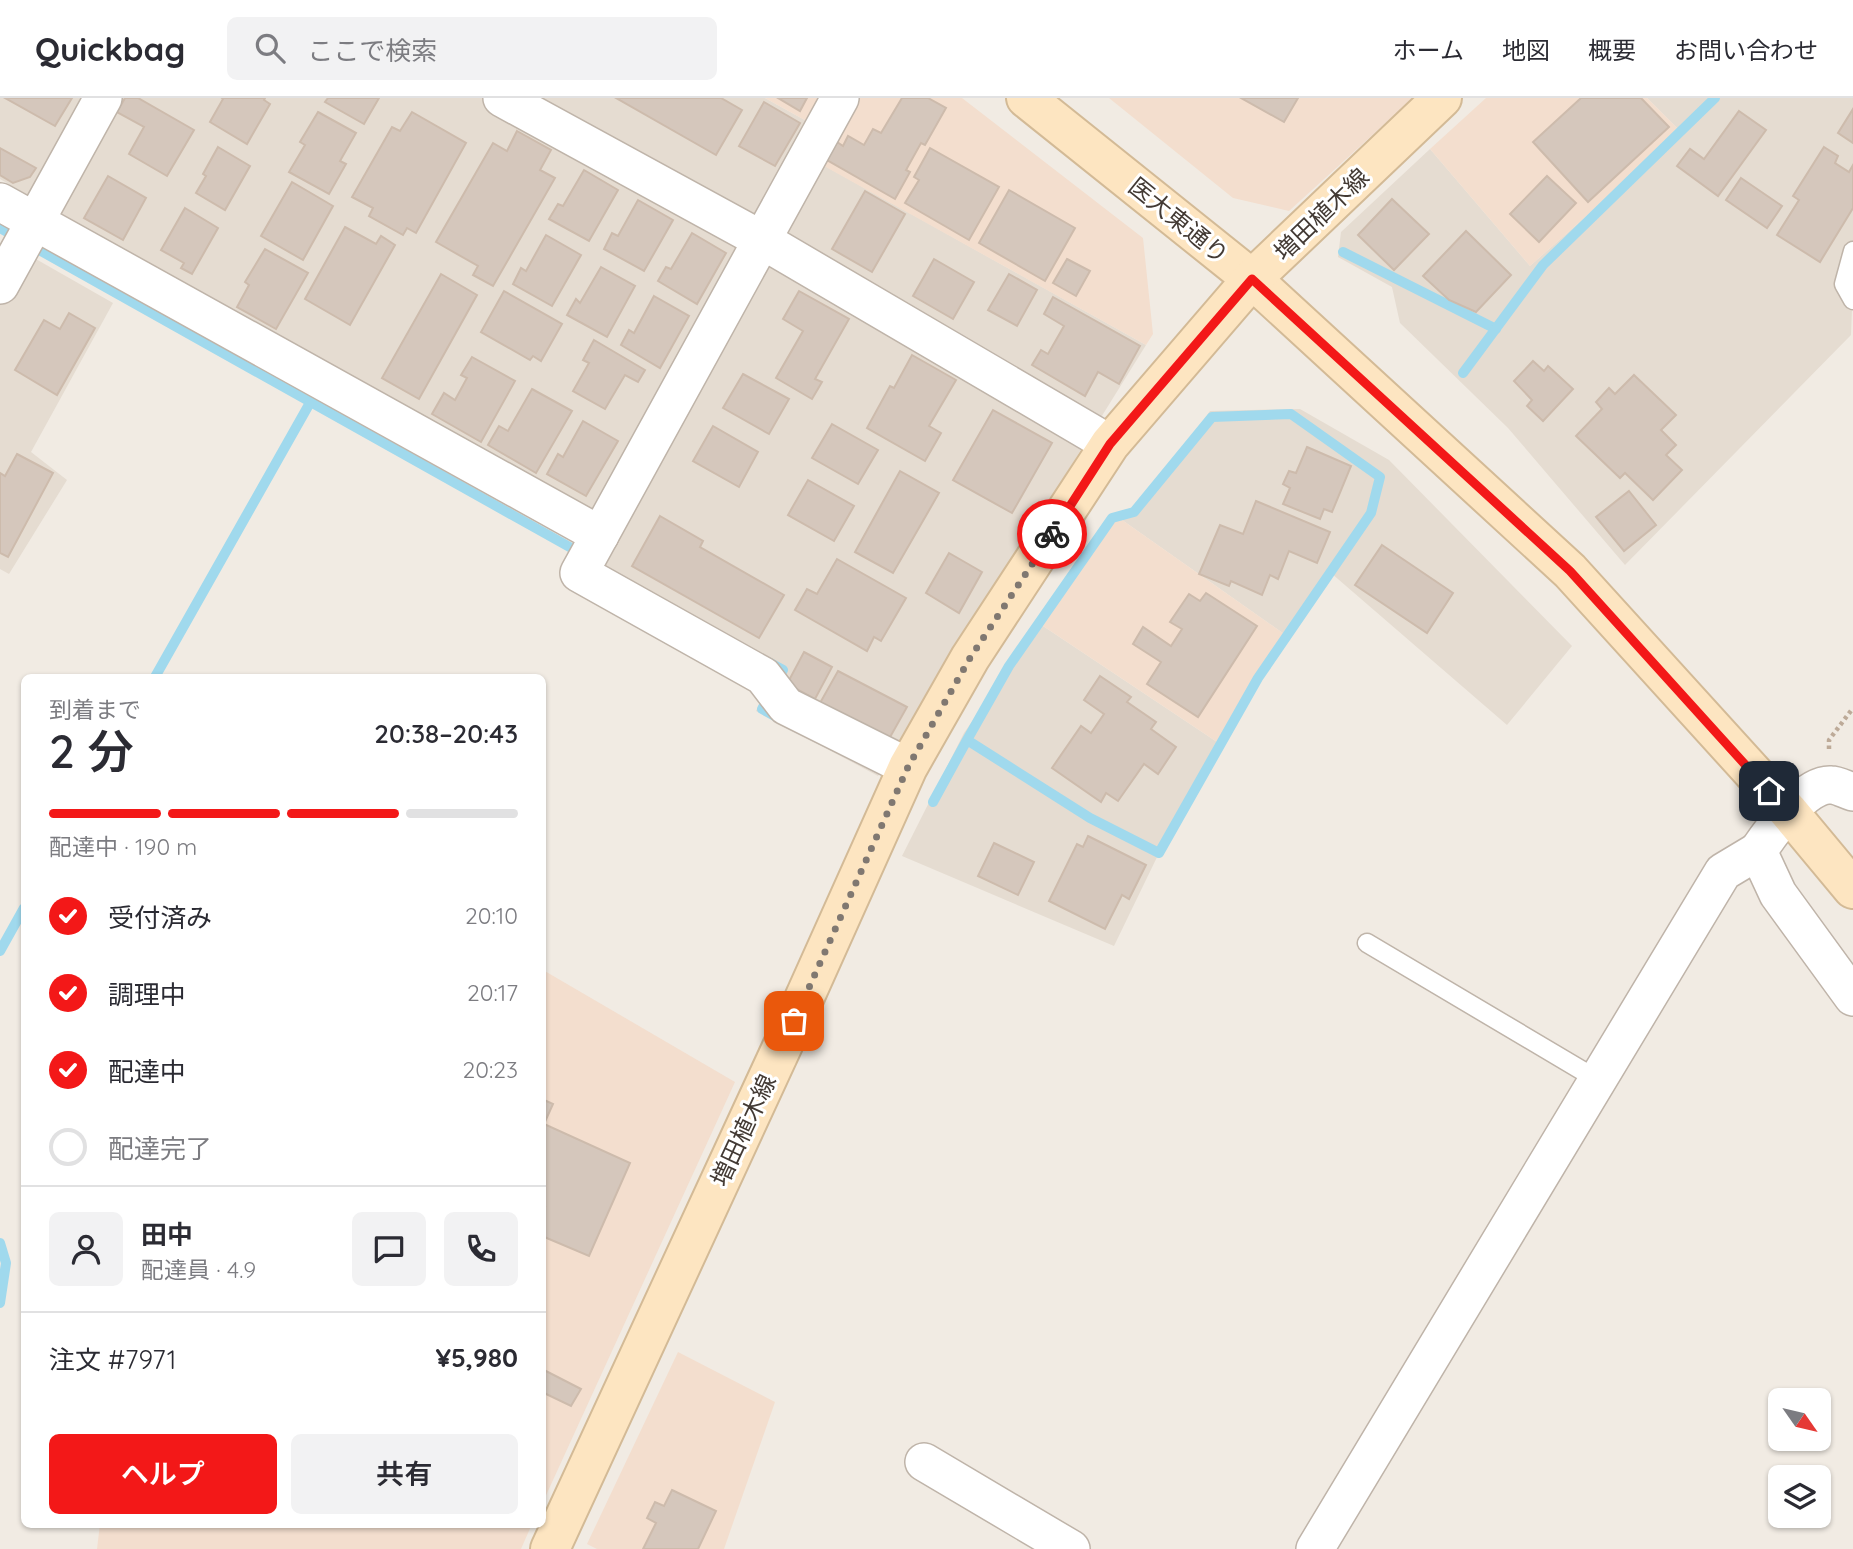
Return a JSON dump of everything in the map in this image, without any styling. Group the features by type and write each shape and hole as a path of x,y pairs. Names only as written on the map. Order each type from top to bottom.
{"street":[{"path":"0,285 103,98"},
{"path":"502,98 762,240 1110,444"},
{"path":"591,550 840,98"},
{"name":"医大東通り","path":"1026,98 1252,279 1570,571 1788,811 1853,889"},
{"name":"増田植木線","path":"550,1549 800,1008 908,767 970,658 1110,444 1252,279 1442,98"},
{"path":"0,202 27,235 591,550 763,676 786,706 908,767"},
{"path":"1315,1549 1723,872 1758,851 1788,811 1812,790 1842,788"},
{"path":"1758,851 1778,894 1853,997"},
{"path":"924,1462 1071,1549"}],"lane":[{"path":"1853,251 1843,285 1853,300"},
{"path":"1367,943 1598,1080"}],"path":[{"path":"1842,788 1829,740 1853,708"}],"shaded area":[{"path":"0,98 765,98 830,134 816,161 1146,345 878,776 756,711 775,672 576,558 584,514 0,179"},
{"path":"765,98 962,98 1143,238 1153,334 1146,345 815,161 830,134"},
{"path":"1109,98 1413,98 1289,211 1233,198"},
{"path":"1486,98 1647,98 1681,132 1530,266 1430,149"},
{"path":"1647,98 1853,98 1851,335 1625,565 1508,428 1400,323 1392,287 1338,257 1341,232 1430,149 1530,266 1681,132"},
{"path":"13,246 113,303 31,452 67,480 9,574 0,569 0,270"},
{"path":"1300,409 1389,460 1572,646 1507,725 1331,573 1287,636 1115,515 1143,506 1210,411"},
{"path":"1115,515 1287,636 1258,678 1220,744 1040,624"},
{"path":"1040,624 1220,744 1159,853 1114,946 902,856 964,733"},
{"path":"546,972 735,1082 546,1495"},
{"path":"678,1352 775,1402 724,1549 597,1549 587,1544"},
{"path":"100,1528 530,1528 521,1549 97,1549"}],"building":[{"path":"5,98 72,98 55,126"},
{"path":"125,98 138,98 194,130 167,176 129,154 144,127 117,112"},
{"path":"222,98 265,98 270,104 247,144 210,122"},
{"path":"328,98 379,98 364,124 325,102"},
{"path":"616,98 721,98 742,110 716,155"},
{"path":"778,98 807,98 800,111"},
{"path":"902,98 928,98 946,108 925,145 921,143 906,170 910,172 895,199 827,160 837,142 843,146 848,136 864,145 873,129 881,133"},
{"path":"1241,98 1298,98 1284,122"},
{"path":"1581,98 1641,98 1669,127 1588,202 1533,142"},
{"path":"764,102 800,123 775,166 739,146"},
{"path":"1853,109 1853,143 1838,133"},
{"path":"1739,111 1766,130 1718,196 1677,166 1690,149 1704,159"},
{"path":"318,112 356,133 340,161 346,164 329,194 289,172 305,145 300,142"},
{"path":"412,112 466,143 416,233 407,228 403,235 369,216 373,208 352,197 392,127 400,131"},
{"path":"517,131 551,150 540,170 555,178 493,286 473,275 478,266 436,242 493,143 507,151"},
{"path":"218,147 250,166 225,210 196,193"},
{"path":"1824,147 1838,156 1835,163 1849,172 1853,165 1853,208 1820,262 1777,235 1799,200 1793,196"},
{"path":"0,148 36,168 30,177 13,183 0,175"},
{"path":"930,148 999,187 969,240 905,203 919,180 914,177"},
{"path":"584,170 618,190 589,241 549,219 558,204 563,206"},
{"path":"108,176 146,198 123,240 84,218"},
{"path":"1547,176 1576,203 1539,242 1510,214"},
{"path":"1741,178 1782,206 1767,228 1726,200"},
{"path":"292,182 333,206 303,260 261,236"},
{"path":"1009,190 1075,228 1045,281 979,243"},
{"path":"865,191 905,214 872,272 832,249"},
{"path":"1392,199 1429,234 1394,270 1358,235"},
{"path":"638,200 673,220 644,271 604,249 612,233 618,236"},
{"path":"185,208 218,228 192,274 181,268 184,263 161,250"},
{"path":"345,227 376,244 381,236 395,245 350,325 305,299"},
{"path":"1466,231 1511,275 1476,312 1449,300 1423,276"},
{"path":"692,233 726,253 697,304 658,281 666,267 671,269"},
{"path":"546,235 581,255 552,306 513,284 521,268 526,271"},
{"path":"265,249 308,273 276,329 237,307 249,285 245,282"},
{"path":"934,259 974,282 953,319 913,296"},
{"path":"1067,259 1090,271 1076,296 1053,283"},
{"path":"601,267 635,286 607,337 567,315 576,299 580,303"},
{"path":"441,274 477,295 419,399 382,378"},
{"path":"1009,274 1037,290 1017,326 988,310"},
{"path":"504,291 562,324 541,361 533,356 530,360 481,332"},
{"path":"799,291 849,319 815,379 822,382 812,399 776,378 803,331 783,319"},
{"path":"654,296 689,316 660,368 621,345 629,330 634,333"},
{"path":"1053,297 1140,346 1119,384 1098,372 1085,396 1032,365 1041,350 1048,354 1064,326 1044,314"},
{"path":"69,313 95,328 57,395 15,370 44,320 60,329"},
{"path":"594,340 645,370 638,382 625,375 605,409 573,391 589,363 583,360"},
{"path":"912,355 956,380 929,426 941,433 925,461 867,428 890,386 894,388"},
{"path":"472,357 515,381 481,442 432,414 444,393 455,400 467,378 461,375"},
{"path":"1533,361 1544,371 1548,366 1573,389 1543,421 1527,406 1532,400 1514,381"},
{"path":"743,374 789,399 769,434 723,408"},
{"path":"1634,375 1676,415 1661,430 1676,445 1666,455 1682,470 1653,500 1625,473 1620,478 1576,436 1602,409 1596,402 1609,388 1615,394"},
{"path":"532,389 572,411 536,473 488,445 499,426 508,431"},
{"path":"993,410 1052,443 1012,513 953,480"},
{"path":"583,421 618,441 586,496 547,474 558,454 563,457"},
{"path":"832,424 878,450 858,484 812,458"},
{"path":"713,426 758,452 739,487 693,461"},
{"path":"1307,447 1351,466 1332,512 1324,509 1320,519 1283,504 1290,488 1283,484 1289,471 1296,473"},
{"path":"17,454 53,473 8,557 0,553 0,473 5,476"},
{"path":"900,471 939,493 893,573 855,552"},
{"path":"808,480 854,506 834,541 788,515"},
{"path":"1629,491 1656,525 1624,551 1596,517"},
{"path":"1256,501 1330,532 1317,563 1289,551 1278,579 1270,575 1262,595 1231,581 1229,586 1199,574 1220,525 1243,534"},
{"path":"660,516 703,541 700,547 784,595 759,638 632,566"},
{"path":"1382,545 1453,593 1427,633 1355,585"},
{"path":"949,553 982,572 959,613 926,593"},
{"path":"837,559 906,598 881,641 874,637 867,651 795,610 807,589 817,594"},
{"path":"1206,593 1257,626 1198,717 1147,684 1161,662 1133,644 1143,627 1171,646 1182,629 1170,622 1189,594 1200,601"},
{"path":"804,652 832,667 815,699 787,684"},
{"path":"838,671 907,707 889,739 820,703"},
{"path":"1100,676 1131,697 1127,702 1156,722 1151,729 1176,747 1158,774 1144,764 1118,801 1106,793 1101,802 1052,768 1081,726 1091,733 1104,714 1084,700"},
{"path":"1088,836 1146,865 1129,899 1122,895 1105,929 1049,901 1077,844 1083,847"},
{"path":"994,843 1034,862 1018,895 978,876"},
{"path":"546,1101 553,1104 546,1120"},
{"path":"546,1125 630,1163 589,1256 546,1238"},
{"path":"546,1371 581,1389 571,1406 546,1394"},
{"path":"672,1490 716,1511 698,1549 643,1549 656,1523 647,1518 655,1502 664,1506"}],"waterway":[{"path":"1463,373 1543,265 1715,98"},
{"path":"0,228 582,554"},
{"path":"1343,252 1496,329"},
{"path":"157,674 311,401"},
{"path":"933,802 967,740 1090,818 1159,853 1258,678 1371,513 1380,477 1291,414 1212,417 1134,512 1112,518 1009,666 967,740"},
{"path":"768,662 783,670 762,709 780,719"},
{"path":"0,951 21,913"},
{"path":"0,1243 6,1263 0,1303"}],"way so far":[{"path":"794,1021 908,767 970,658 1052,534"}],"route":[{"path":"1052,534 1110,444 1252,279 1570,571 1769,791"}]}
